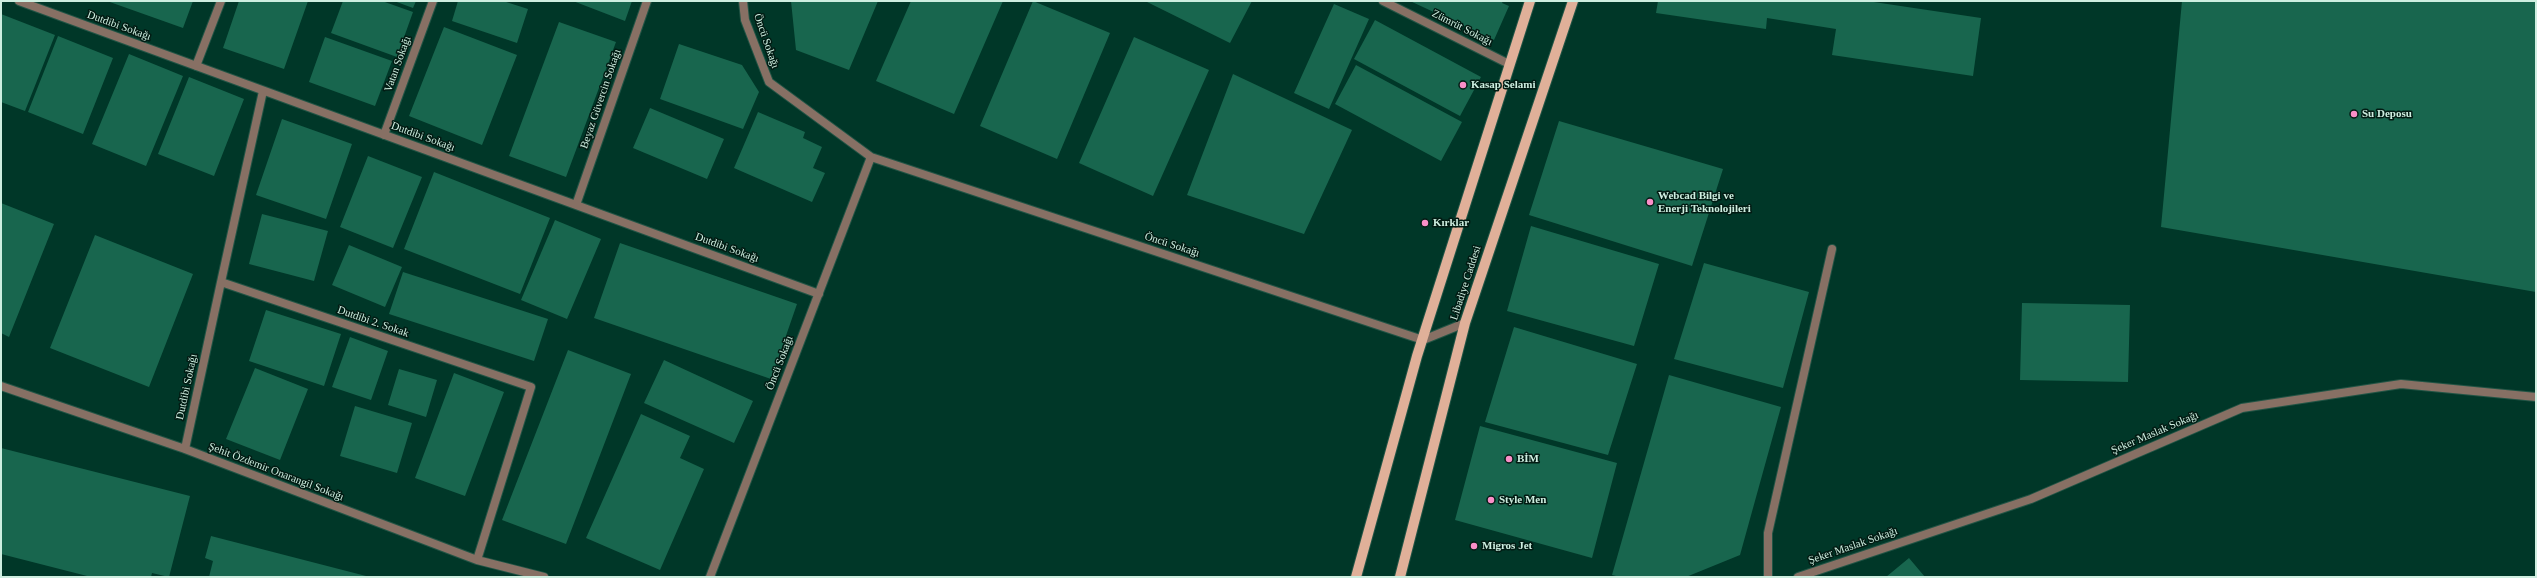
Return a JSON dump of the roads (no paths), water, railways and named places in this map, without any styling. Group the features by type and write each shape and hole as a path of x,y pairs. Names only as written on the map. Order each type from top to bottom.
{"main road":[{"path":"1356,577 1423,340 1530,1"},
{"name":"Libadiye Caddesi","path":"1400,577 1466,323 1573,1"}],"street":[{"name":"Dutdibi Sokağı","path":"19,1 819,294"},
{"path":"196,66 221,1"},
{"name":"Vatan Sokağı","path":"384,135 433,1"},
{"name":"Beyaz Güvercin Sokağı","path":"576,205 646,1"},
{"name":"Öncü Sokağı","path":"743,1 745,20 769,82 871,157 1423,340"},
{"name":"Zümrüt Sokağı","path":"1383,1 1509,64"},
{"path":"221,282 263,91"},
{"name":"Öncü Sokağı","path":"710,577 871,157"},
{"path":"1768,577 1768,532 1832,249"},
{"name":"Dutdibi Sokağı","path":"186,450 221,282"},
{"name":"Dutdibi 2. Sokak","path":"221,282 531,387 477,560"},
{"path":"1423,340 1466,323"},
{"name":"Şeker Maslak Sokağı","path":"1798,577 2031,499 2242,408 2401,384 2536,398"},
{"name":"Şehit Özdemir Onarangil Sokağı","path":"1,386 186,450 477,560 544,577"}],"place":[{"name":"Kasap Selami","path":"1463,85"},
{"name":"Su Deposu","path":"2354,114"},
{"name":"Webcad Bilgi ve Enerji Teknolojileri","path":"1650,202"},
{"name":"Kırklar","path":"1425,223"},
{"name":"BİM","path":"1509,459"},
{"name":"Style Men","path":"1491,500"},
{"name":"Migros Jet","path":"1474,546"}]}
